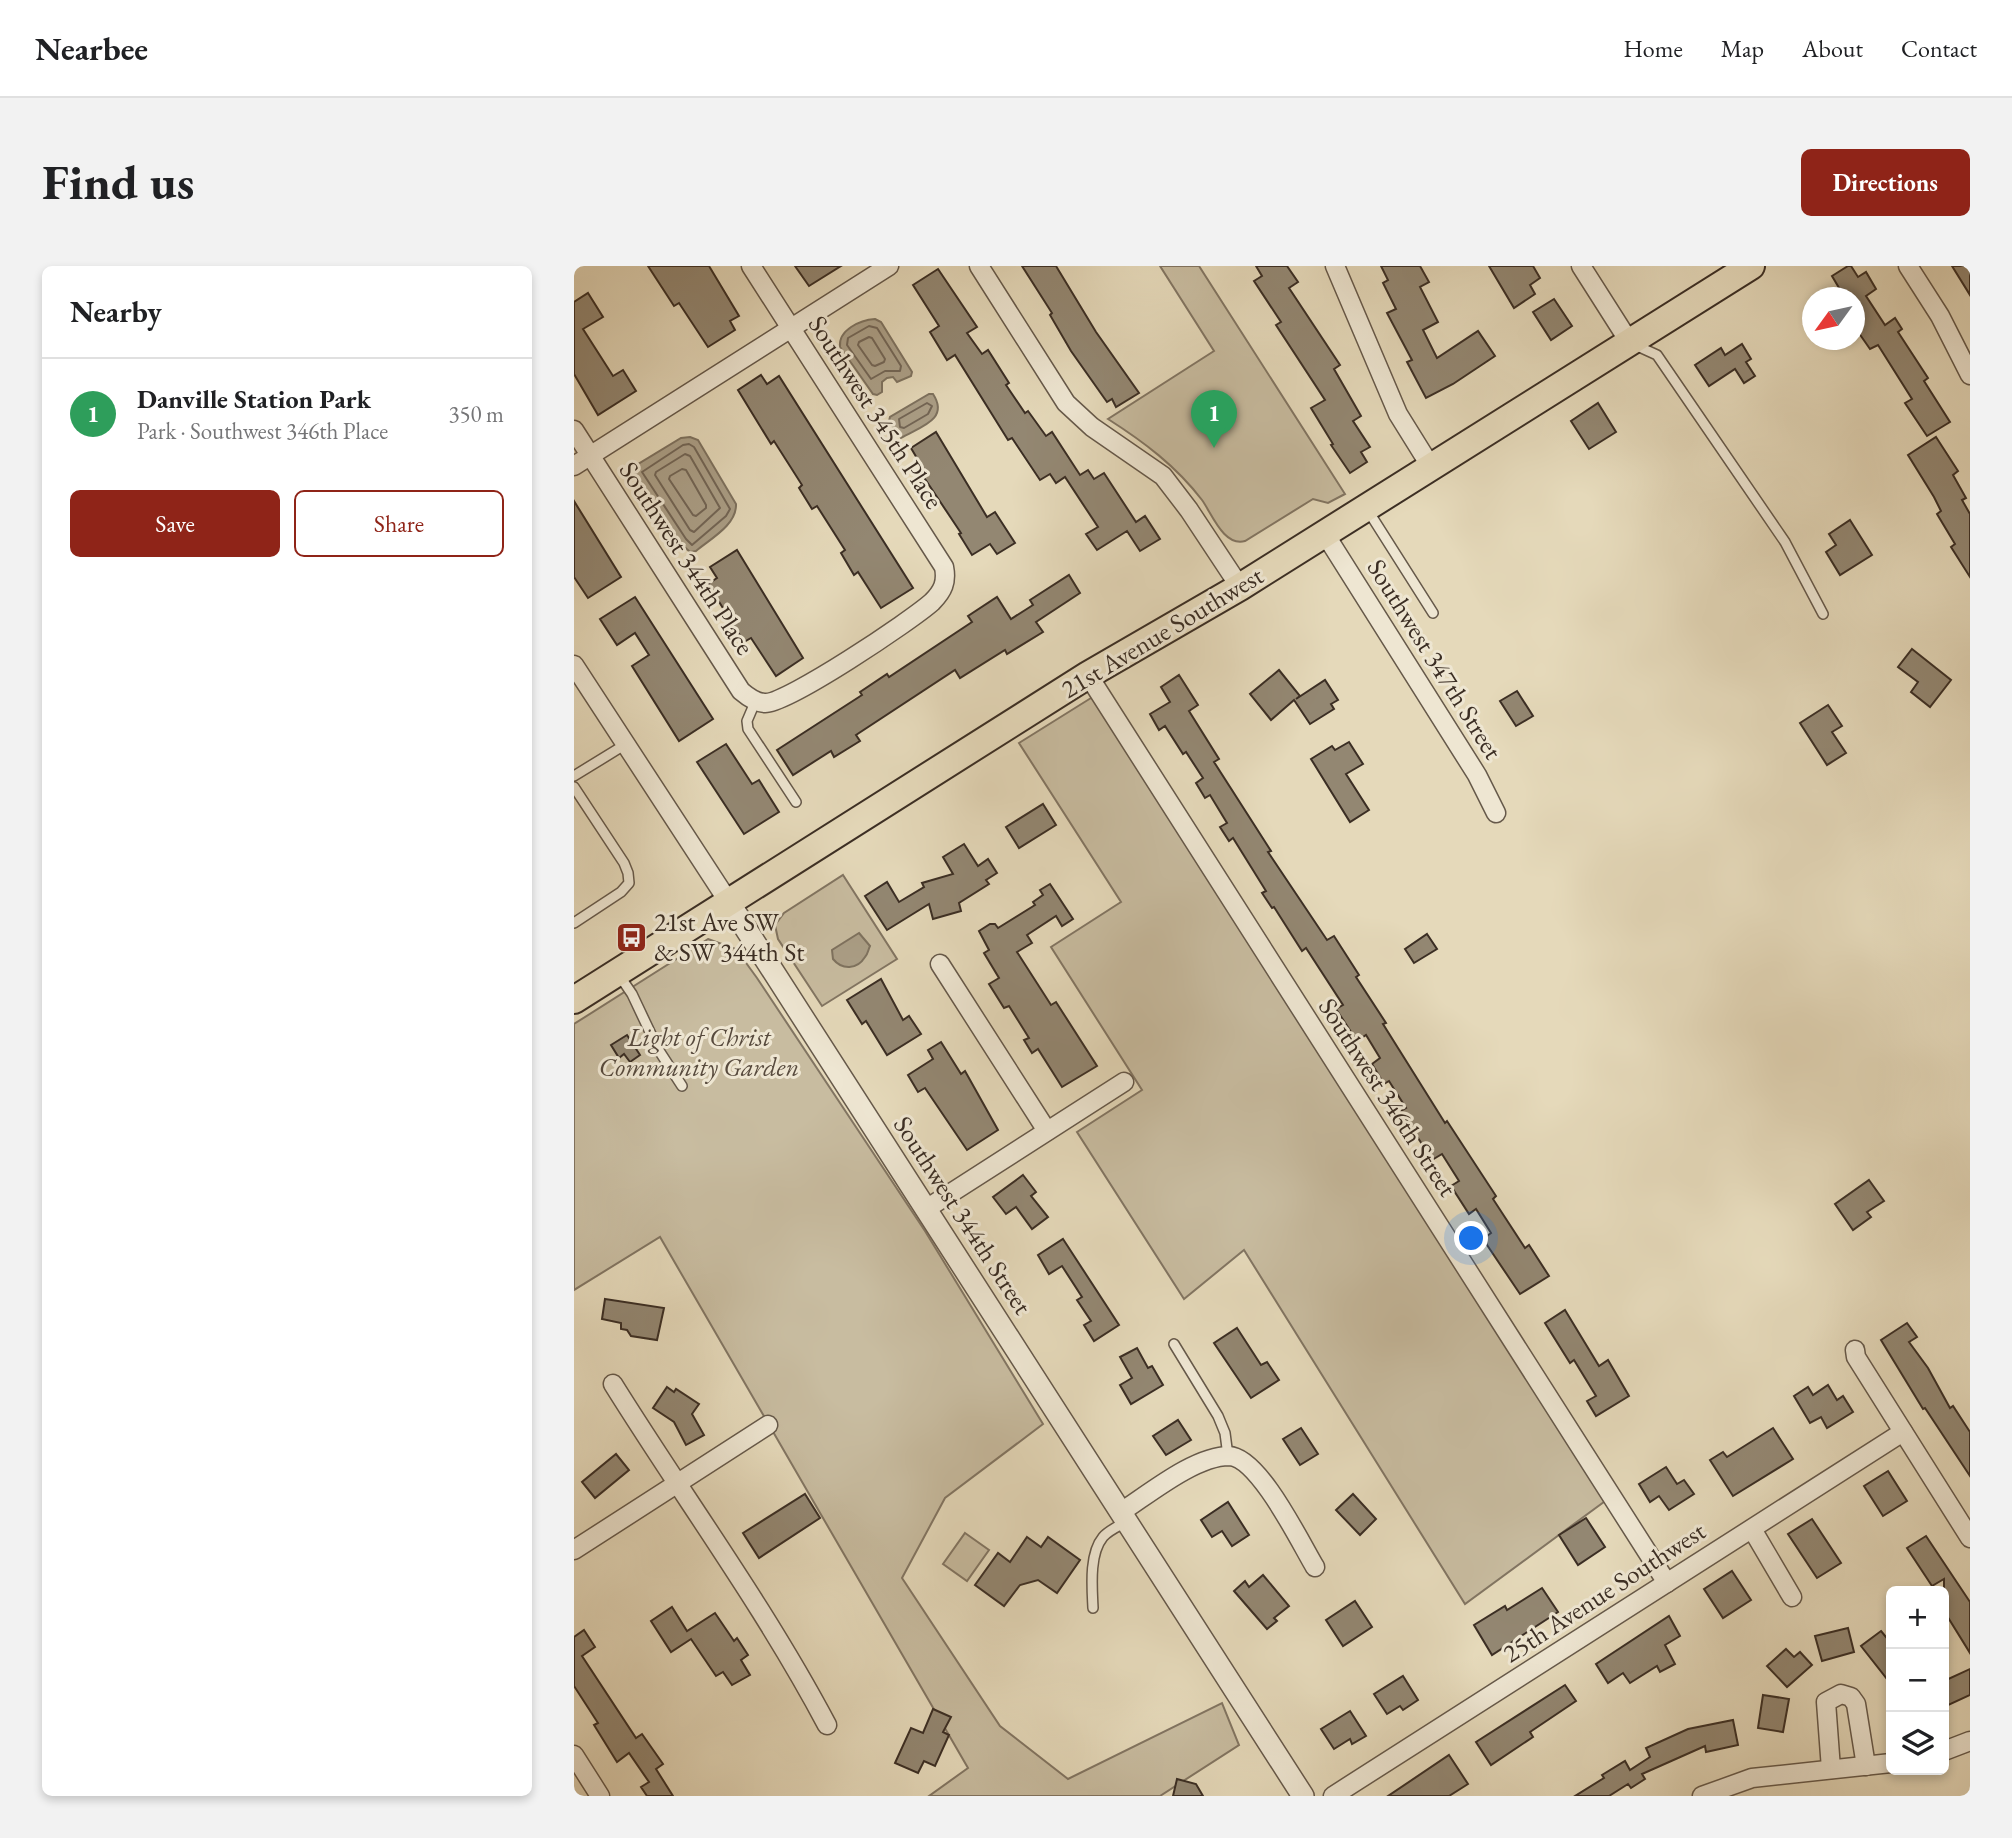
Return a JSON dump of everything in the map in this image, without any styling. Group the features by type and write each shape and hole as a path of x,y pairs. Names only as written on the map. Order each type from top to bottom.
{"main road":[{"name":"21st Avenue Southwest","path":"574,1000 1088,675 1240,587 1751,266"}],"street":[{"name":"Southwest 345th Place","path":"751,266 944,567 945,580 943,589 920,611 805,687 778,701 761,702"},
{"path":"574,466 889,266"},
{"path":"979,266 1066,403 1092,427 1163,476 1240,587"},
{"path":"1335,266 1398,414 1431,467"},
{"path":"1581,266 1630,343"},
{"path":"1908,266 1940,316 1970,374"},
{"name":"Southwest 344th Place","path":"574,430 741,691 761,702"},
{"name":"Southwest 347th Street","path":"1325,534 1477,775 1496,813"},
{"name":"Southwest 344th Street","path":"574,665 1303,1796"},
{"name":"Southwest 346th Street","path":"1088,675 1667,1583"},
{"path":"940,964 1047,1131"},
{"path":"926,1209 1124,1082"},
{"path":"1855,1350 1856,1357 1970,1538"},
{"path":"613,1384 676,1485 776,1633 827,1725"},
{"path":"574,1550 768,1425"},
{"name":"25th Avenue Southwest","path":"1333,1796 1903,1432"},
{"path":"1124,1517 1185,1471 1200,1464 1231,1457 1258,1473 1315,1567"},
{"path":"1752,1529 1792,1597"},
{"path":"1831,1769 1826,1703 1841,1694 1851,1697 1856,1704 1866,1766"},
{"path":"1949,1749 1970,1741"},
{"path":"1702,1796 1723,1792 1752,1778 1886,1764"},
{"path":"577,1768 600,1796"}],"lane":[{"path":"1630,343 1657,355 1785,542 1823,614"},
{"path":"1366,508 1433,613"},
{"path":"761,702 747,721 748,729 796,803"},
{"path":"574,776 626,744"},
{"path":"574,787 622,859 629,883 618,895 574,923"},
{"path":"617,972 632,994 658,1049 682,1086"},
{"path":"1174,1345 1218,1416 1231,1457"},
{"path":"1093,1608 1093,1570 1097,1548 1107,1533 1124,1517"}],"green space":[{"path":"1160,266 1199,266 1345,494 1328,503 1313,499 1245,541 1238,542 1225,534 1202,500 1170,465 1108,419 1214,351"},
{"path":"1099,693 1612,1496 1465,1604 1244,1250 1184,1299 1077,1132 1142,1090 1051,947 1121,902 1019,743"},
{"path":"843,875 897,959 822,1006 778,939 775,925 784,913"},
{"name":"Light of Christ Community Garden","path":"708,939 736,949 757,978 925,1231 1043,1424 945,1498 902,1578 1000,1726 1068,1779 1222,1703 1239,1745 1160,1796 929,1796 968,1768 660,1237 574,1290 574,1024"},
{"path":"965,1533 989,1550 967,1581 943,1564"}],"water":[{"path":"875,319 881,322 912,372 911,376 897,382 893,377 887,378 882,382 882,392 877,395 873,394 840,347 840,341 851,327"},
{"path":"933,394 937,403 935,416 924,426 901,438 889,421 890,417"},
{"path":"681,438 698,440 736,504 732,519 727,525 696,551 690,552 680,543 634,471 635,466"},
{"path":"859,933 870,946 866,956 854,966 845,967 837,963 833,959 832,950"}],"building":[{"path":"648,266 709,266 739,316 730,321 735,330 708,347 679,303 674,306"},
{"path":"795,266 841,266 809,286"},
{"path":"1022,266 1056,266 1096,332 1139,393 1116,407 1112,399 1107,402 1071,351 1050,315 1052,313"},
{"path":"1256,266 1287,266 1298,282 1289,288 1340,365 1334,369 1361,416 1353,421 1370,447 1361,452 1367,462 1350,473 1311,408 1325,400 1276,325 1281,322 1254,281 1262,276"},
{"path":"1381,266 1420,266 1429,282 1420,287 1438,322 1423,330 1437,358 1478,331 1495,356 1426,398 1407,362 1412,360 1387,313 1396,309 1383,283 1388,280"},
{"path":"1489,266 1533,266 1540,278 1530,285 1535,294 1514,308"},
{"path":"1848,266 1851,266 1858,277 1866,272 1876,289 1866,296 1885,325 1895,318 1902,329 1898,332 1928,378 1924,381 1950,422 1927,436 1905,403 1912,399 1878,345 1870,349 1865,342 1865,287 1838,287 1832,276"},
{"path":"1952,266 1970,266 1970,295"},
{"path":"938,269 977,327 967,333 982,354 988,350 1009,383 1006,385 1025,413 1028,411 1046,436 1052,432 1080,475 1088,470 1094,479 1104,473 1136,522 1145,516 1160,539 1140,551 1127,531 1097,550 1086,534 1098,527 1065,477 1056,483 1050,474 1040,480 1012,438 1008,440 955,355 947,360 930,332 939,326 913,285"},
{"path":"588,293 603,317 583,329 613,376 623,370 636,391 598,415 574,374 574,302"},
{"path":"1554,299 1572,326 1551,340 1533,312"},
{"path":"1742,344 1751,359 1746,362 1755,376 1744,383 1735,369 1709,386 1695,365 1721,348 1725,355"},
{"path":"761,375 767,384 779,376 913,588 881,608 858,572 854,575 841,553 845,550 817,506 812,509 799,488 802,485 774,441 771,444 738,390"},
{"path":"1598,403 1616,432 1589,449 1571,421"},
{"path":"936,432 987,517 995,512 1015,543 997,554 990,544 972,555 959,534 961,533 917,467 921,465 911,448"},
{"path":"1936,437 1958,471 1953,475 1966,498 1962,500 1970,514 1970,577 1951,547 1955,544 1937,514 1941,511 1934,497 1908,455"},
{"path":"574,501 621,577 588,598 574,577"},
{"path":"1850,520 1872,555 1840,575 1826,552 1836,545 1829,534"},
{"path":"737,550 803,658 776,676 751,638 744,642 708,584 717,578 710,567"},
{"path":"1069,575 1080,593 1036,622 1043,632 1007,654 1005,650 960,678 955,670 856,735 860,741 834,757 831,751 793,775 777,750 862,695 860,692 887,674 889,677 972,622 968,616 997,597 1011,619 1033,605 1030,600"},
{"path":"635,597 713,719 679,741 632,666 649,655 635,633 617,645 600,619"},
{"path":"1912,649 1951,680 1930,707 1911,692 1918,682 1898,667"},
{"path":"1279,670 1300,696 1296,699 1325,680 1338,700 1331,704 1334,709 1310,724 1294,700 1271,720 1250,694"},
{"path":"1179,675 1198,705 1189,711 1219,759 1214,762 1271,851 1268,852 1327,940 1334,936 1359,975 1356,977 1386,1023 1383,1024 1445,1123 1447,1121 1496,1196 1493,1199 1525,1248 1529,1245 1549,1276 1520,1294 1483,1239 1491,1233 1476,1209 1469,1214 1451,1186 1459,1181 1442,1154 1432,1160 1401,1111 1406,1108 1389,1081 1384,1084 1372,1064 1380,1058 1366,1035 1357,1041 1336,1009 1343,1005 1306,948 1302,951 1262,893 1266,891 1233,838 1229,841 1220,827 1227,823 1210,795 1205,798 1196,783 1203,778 1165,726 1159,730 1150,714 1170,702 1161,687"},
{"path":"1517,691 1533,716 1516,726 1500,701"},
{"path":"1828,705 1842,726 1832,732 1846,753 1827,765 1800,723"},
{"path":"1349,742 1363,764 1346,774 1369,810 1350,822 1311,759 1332,746 1335,750"},
{"path":"726,744 752,784 759,780 779,812 744,834 697,762"},
{"path":"1043,804 1056,825 1019,848 1006,827"},
{"path":"964,844 978,866 988,859 997,873 986,880 989,884 959,903 961,911 933,919 929,904 887,930 865,896 887,882 899,902 924,887 922,883 953,874 943,857"},
{"path":"1050,884 1073,919 1062,926 1056,916 1027,935 1032,943 1017,952 1051,1005 1056,1002 1097,1066 1062,1087 1038,1049 1032,1053 1024,1040 1029,1038 1009,1006 1004,1008 989,984 999,978 984,953 989,950 979,931 990,924 995,924 998,928 1035,905 1033,902 1043,895 1040,890"},
{"path":"1427,934 1437,949 1414,963 1405,949"},
{"path":"881,979 903,1020 909,1016 921,1034 887,1055 866,1021 862,1024 847,1000"},
{"path":"627,1035 640,1055 630,1062 624,1054 619,1058 611,1045"},
{"path":"941,1042 961,1074 965,1071 998,1130 967,1150 925,1088 918,1092 908,1075 933,1059 928,1050"},
{"path":"1023,1175 1036,1192 1031,1196 1048,1217 1032,1229 1016,1207 1006,1214 993,1197"},
{"path":"1869,1180 1884,1201 1867,1212 1871,1217 1853,1230 1835,1204"},
{"path":"1063,1239 1119,1325 1094,1341 1084,1325 1091,1321 1077,1300 1082,1297 1062,1266 1049,1274 1038,1255"},
{"path":"605,1299 664,1308 657,1340 631,1336 627,1330 621,1329 621,1323 602,1319"},
{"path":"1565,1310 1599,1366 1608,1360 1629,1396 1596,1416 1587,1401 1596,1396 1574,1360 1570,1363 1545,1323"},
{"path":"1907,1323 1917,1337 1909,1342 1928,1368 1950,1408 1953,1406 1970,1432 1970,1476 1925,1408 1923,1409 1881,1340"},
{"path":"1237,1328 1261,1365 1267,1362 1279,1380 1251,1398 1214,1343"},
{"path":"1137,1348 1148,1368 1152,1366 1163,1385 1131,1404 1120,1385 1132,1378 1120,1357"},
{"path":"1828,1385 1837,1400 1843,1396 1853,1412 1827,1428 1821,1417 1810,1423 1794,1396 1808,1387 1813,1395"},
{"path":"667,1387 674,1392 676,1389 699,1404 692,1414 704,1435 686,1445 674,1422 653,1408"},
{"path":"1178,1420 1191,1440 1166,1455 1153,1436"},
{"path":"1301,1428 1318,1454 1300,1465 1283,1439"},
{"path":"1773,1428 1793,1459 1733,1496 1710,1460 1723,1452 1727,1457"},
{"path":"616,1454 629,1470 595,1498 582,1482"},
{"path":"1666,1467 1677,1484 1684,1480 1694,1494 1669,1510 1659,1496 1650,1502 1639,1484"},
{"path":"1888,1471 1907,1501 1883,1516 1864,1486"},
{"path":"805,1494 820,1518 759,1558 743,1533"},
{"path":"1353,1494 1376,1519 1360,1535 1336,1510"},
{"path":"1228,1502 1249,1535 1232,1546 1222,1531 1212,1537 1201,1520"},
{"path":"1586,1518 1605,1547 1578,1565 1559,1535"},
{"path":"1812,1519 1841,1563 1817,1578 1788,1534"},
{"path":"1926,1536 1970,1602 1970,1653 1949,1619 1949,1586 1944,1586 1944,1579 1932,1586 1907,1548"},
{"path":"1027,1537 1041,1547 1048,1537 1080,1560 1057,1593 1038,1580 1020,1585 1004,1606 975,1585 998,1553 1010,1562"},
{"path":"1732,1571 1751,1600 1723,1618 1704,1589"},
{"path":"1263,1575 1289,1606 1274,1618 1277,1621 1267,1629 1234,1591 1245,1581 1249,1587"},
{"path":"1542,1588 1558,1612 1492,1655 1474,1625 1505,1606 1507,1610"},
{"path":"1355,1601 1372,1627 1343,1646 1326,1620"},
{"path":"672,1607 687,1631 715,1613 734,1641 737,1638 748,1655 741,1660 750,1675 732,1685 723,1672 716,1676 691,1639 671,1652 651,1621"},
{"path":"1669,1616 1680,1636 1665,1645 1675,1664 1660,1672 1657,1666 1630,1683 1623,1673 1608,1683 1596,1664"},
{"path":"1848,1628 1854,1652 1822,1661 1815,1636"},
{"path":"584,1630 595,1647 582,1656 636,1738 642,1734 663,1764 656,1769 673,1796 647,1796 641,1787 649,1782 629,1753 617,1762 594,1725 598,1723 574,1686 574,1637"},
{"path":"1881,1631 1886,1637 1886,1678 1861,1646"},
{"path":"1786,1649 1794,1657 1800,1652 1812,1665 1787,1687 1767,1666"},
{"path":"1970,1669 1970,1695 1949,1705 1949,1679"},
{"path":"1403,1676 1418,1700 1403,1710 1400,1706 1387,1714 1374,1694"},
{"path":"1565,1685 1576,1701 1530,1732 1533,1737 1491,1765 1476,1742"},
{"path":"1763,1695 1789,1699 1783,1732 1758,1728"},
{"path":"933,1709 951,1717 943,1732 949,1735 935,1766 924,1761 918,1773 895,1763 911,1728 923,1733"},
{"path":"1350,1711 1366,1736 1352,1744 1350,1739 1334,1749 1321,1729"},
{"path":"1733,1720 1738,1745 1706,1752 1705,1746 1642,1774 1645,1779 1631,1788 1628,1784 1609,1796 1575,1796 1625,1761 1630,1770 1650,1757 1646,1748 1688,1729"},
{"path":"1449,1755 1468,1784 1449,1796 1388,1796"},
{"path":"1177,1779 1196,1784 1203,1796 1173,1796"}],"place":[{"name":"Danville Station Park","path":"1214,448"},
{"name":"21st Ave SW & SW 344th St","path":"631,937"}]}
